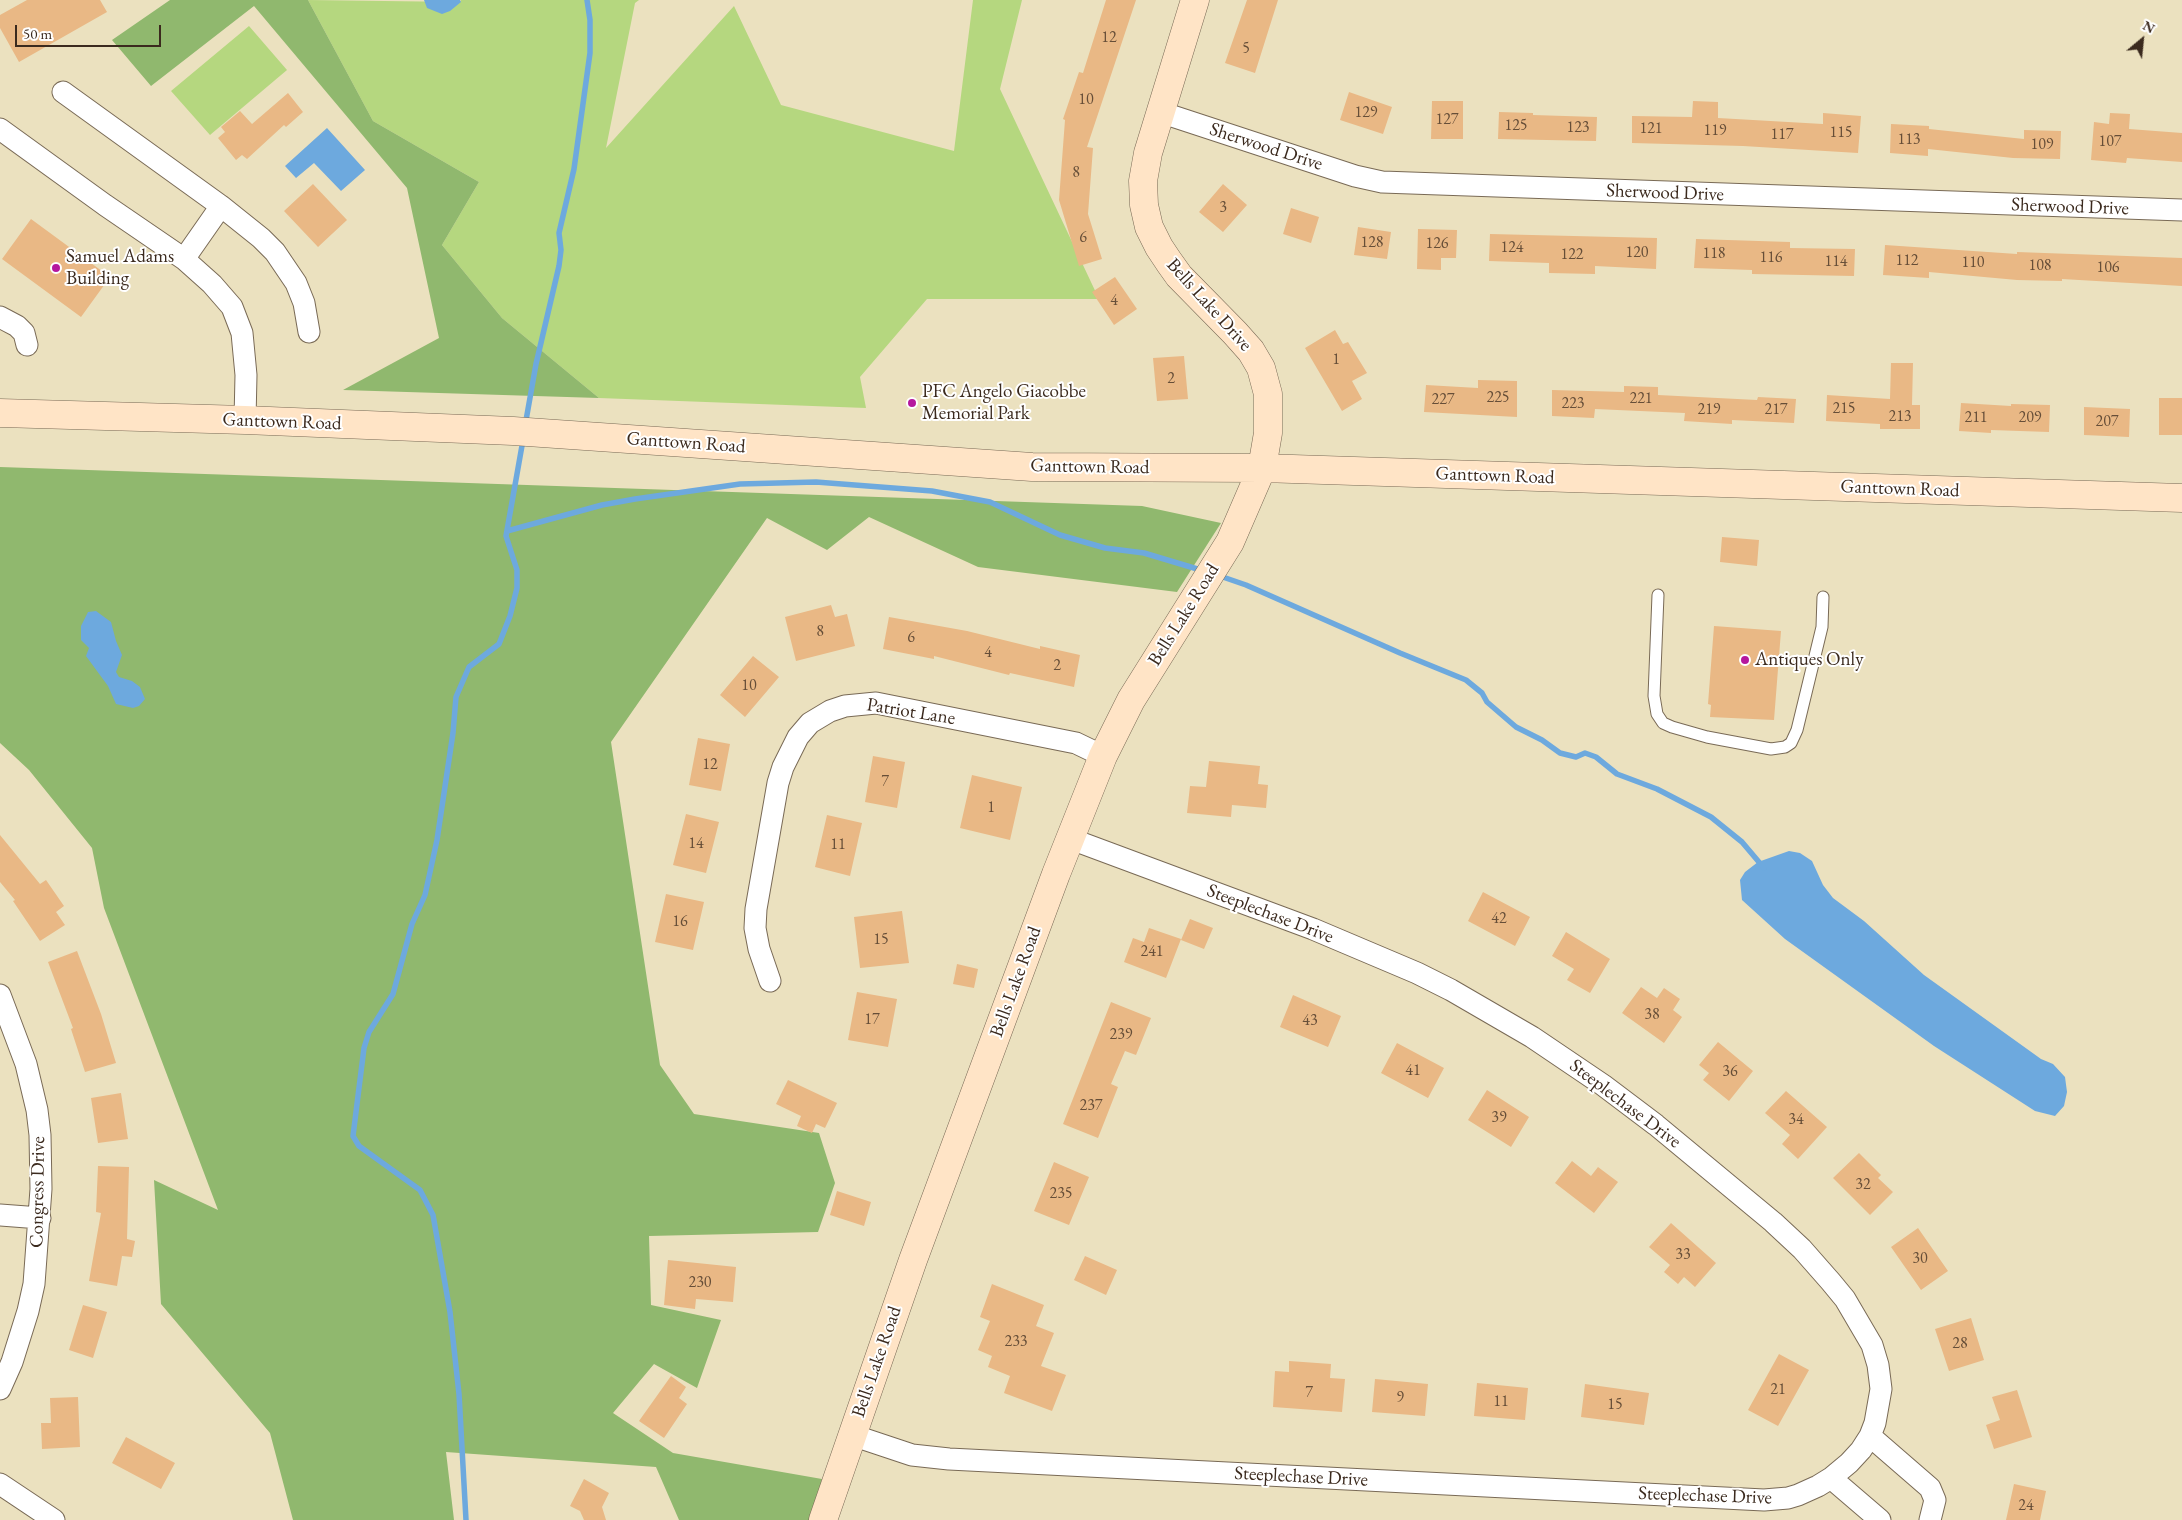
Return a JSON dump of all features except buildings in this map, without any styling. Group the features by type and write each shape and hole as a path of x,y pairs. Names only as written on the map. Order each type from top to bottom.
{"street":[{"name":"Bells Lake Drive","path":"1195,0 1148,153 1143,181 1144,205 1158,246 1179,276 1235,333 1251,351 1261,368 1268,394 1268,433 1262,468"},
{"path":"63,92 222,206 261,238 275,252 296,283 304,303 309,332"},
{"name":"Sherwood Drive","path":"1160,112 1355,176 1382,182 2182,210"},
{"path":"0,129 105,206 184,259 212,284 232,307 242,333 246,375 245,420"},
{"path":"184,259 222,206"},
{"path":"0,317 17,326 24,333 27,345"},
{"name":"Ganttown Road","path":"0,413 245,420 525,432 1032,467 1262,468 2182,498"},
{"name":"Bells Lake Road","path":"824,1520 919,1242 1103,756 1131,700 1219,559 1244,513 1262,468"},
{"name":"Patriot Lane","path":"770,981 758,949 756,909 780,775 794,744 810,723 830,711 844,706 876,704 1076,743 1103,756"},
{"name":"Steeplechase Drive","path":"852,1435 912,1454 949,1459 1764,1500 1788,1498 1798,1495 1831,1478 1849,1463 1870,1436 1875,1423 1881,1389 1878,1365 1872,1345 1845,1299 1816,1263 1773,1222 1656,1125 1603,1085 1532,1037 1451,990 1417,973 1313,929 1071,839"},
{"name":"Congress Drive","path":"0,995 26,1064 37,1110 41,1162 40,1218 34,1284 28,1311 12,1362 0,1389"},
{"path":"0,1215 40,1218"},
{"path":"1870,1436 1930,1488 1935,1500 1930,1520"},
{"path":"1831,1478 1880,1520"},
{"path":"0,1484 54,1520"}],"lane":[{"path":"1658,595 1654,696 1656,714 1664,723 1672,727 1707,737 1771,749 1785,747 1791,743 1797,730 1822,627 1823,597"}],"green space":[{"path":"170,0 308,0 373,121 479,182 442,245 502,318 599,398 343,390 439,338 407,188 254,6 151,86 112,40"},
{"path":"308,0 460,2 461,0 639,0 635,3 606,148 734,6 781,105 954,151 973,0 1022,0 1000,89 1099,299 927,299 860,377 866,408 599,398 502,318 442,245 479,182 373,121"},
{"path":"249,26 287,70 210,135 171,91"},
{"path":"0,467 1142,506 1221,523 1177,592 978,567 869,517 827,550 767,518 611,742 660,1065 694,1114 819,1133 835,1183 818,1232 649,1236 651,1305 721,1320 697,1388 654,1364 613,1413 673,1453 822,1479 813,1520 679,1520 656,1467 446,1452 454,1520 293,1520 270,1433 161,1304 154,1180 218,1210 104,908 92,848 29,770 0,743"}],"water":[{"path":"424,0 460,0 461,2 450,11 442,14 427,8"},
{"path":"327,128 365,170 341,191 314,163 296,178 285,166"},
{"path":"96,611 111,622 122,655 116,672 119,677 132,681 140,687 145,699 139,706 133,708 116,704 108,686 86,656 89,648 81,640 81,626 88,612"},
{"path":"1789,851 1800,853 1812,861 1823,885 1833,898 1864,921 1924,975 2041,1059 2053,1064 2065,1077 2067,1092 2064,1106 2055,1116 2035,1111 1934,1046 1785,939 1742,900 1740,880 1745,872 1758,862"}],"waterway":[{"path":"525,426 536,364 559,266 561,250 559,233 574,169 590,53 590,20 587,0"},
{"path":"466,1520 459,1394 450,1312 433,1215 420,1190 359,1146 353,1136 364,1048 369,1032 393,994 412,924 425,895 437,840 453,733 456,697 469,667 499,644 510,616 517,588 517,570 506,536 523,440"},
{"path":"507,531 602,505 635,499 740,484 816,482 932,491 990,502 1060,535 1105,548 1144,553 1204,571"},
{"path":"1217,575 1246,585 1466,680 1482,693 1487,702 1516,727 1542,740 1560,753 1576,757 1585,753 1596,757 1617,774 1657,789 1711,817 1742,842 1764,868"}],"place":[{"name":"Samuel Adams Building","path":"56,268"},
{"name":"PFC Angelo Giacobbe Memorial Park","path":"912,403"},
{"name":"Antiques Only","path":"1745,660"}]}
